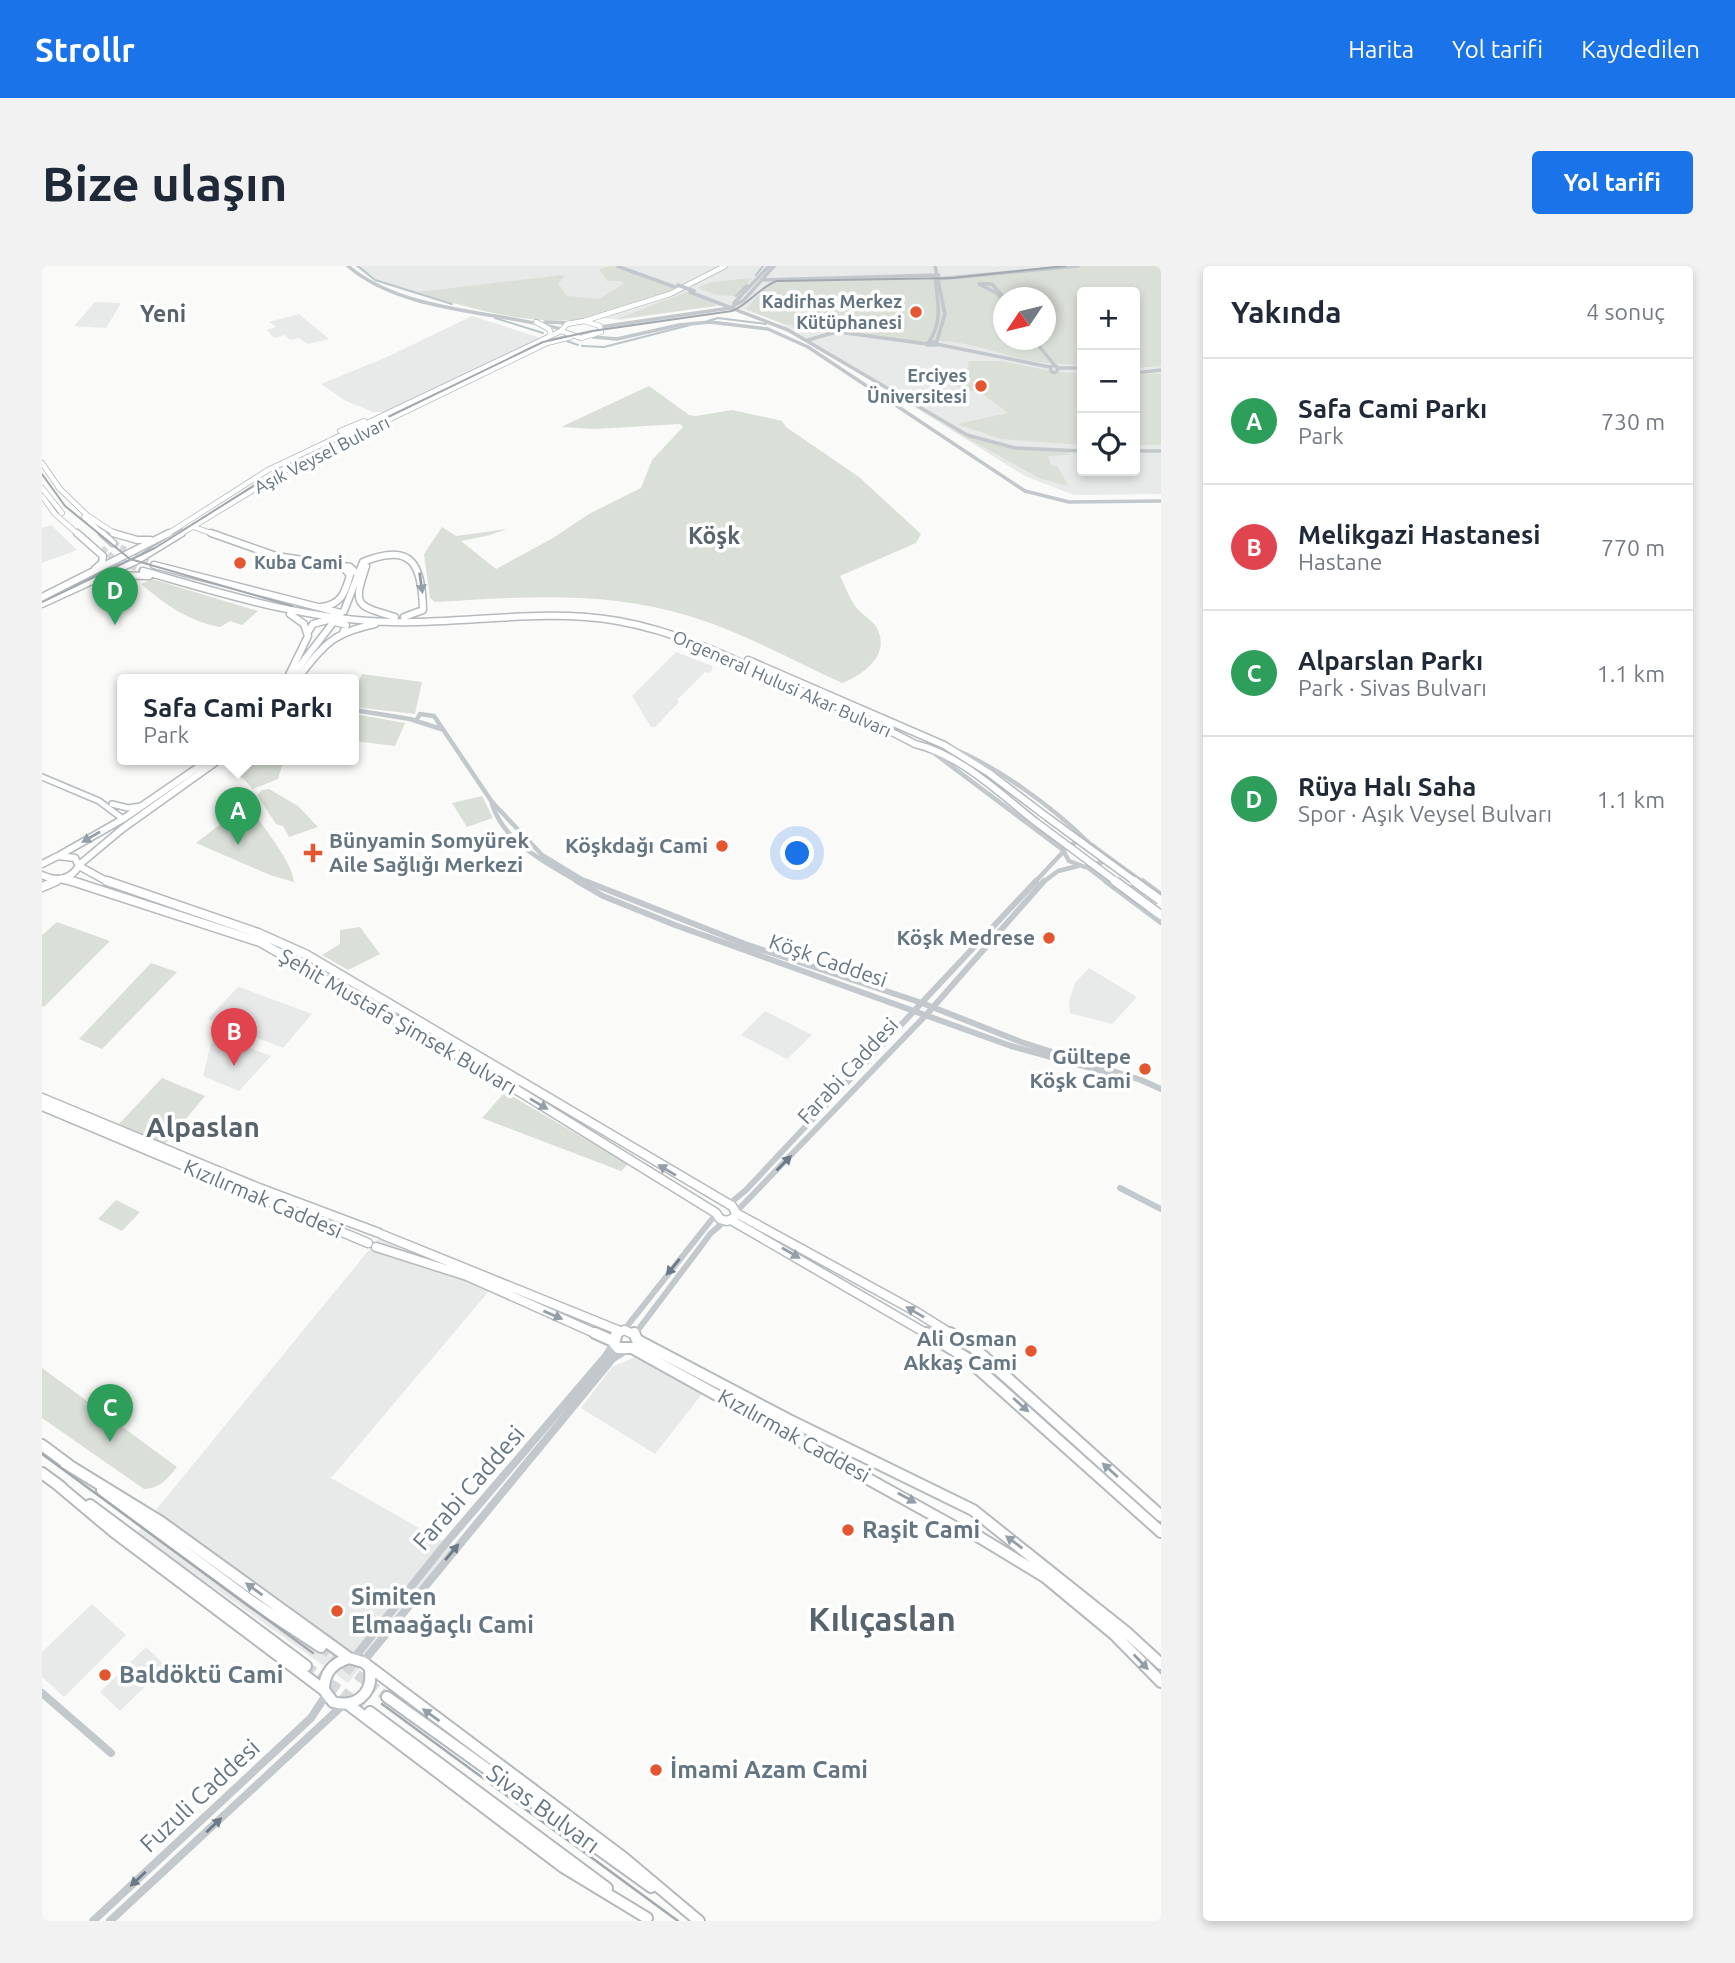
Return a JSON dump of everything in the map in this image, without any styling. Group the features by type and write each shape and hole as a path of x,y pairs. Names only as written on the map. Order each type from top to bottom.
{"main road":[{"path":"571,323 670,293 725,266"},
{"path":"561,330 571,337 593,337 599,327 613,317 680,292 731,266"},
{"path":"584,321 599,327"},
{"path":"536,322 549,329 551,335"},
{"name":"Aşık Veysel Bulvarı","path":"44,596 163,537 251,480 301,454 571,323"},
{"name":"Aşık Veysel Bulvarı","path":"42,604 171,542 261,483 296,465 547,343 571,337"},
{"path":"301,454 347,427 364,421"},
{"path":"296,465 369,438 382,430"},
{"path":"42,463 66,500 113,543"},
{"path":"58,487 69,499 120,538 143,542 163,537"},
{"path":"42,488 59,511 102,548"},
{"path":"42,496 55,514 103,556 99,566 79,580"},
{"path":"194,527 276,556 352,568 357,574"},
{"path":"163,559 171,542"},
{"path":"344,611 363,562 371,558 401,554 410,557 417,564 422,576 423,610 404,617"},
{"path":"371,558 367,562 357,594 359,601 368,609 393,620"},
{"path":"135,573 134,569 144,563 163,559 278,599"},
{"name":"Orgeneral Hulusi Akar Bulvarı","path":"154,565 298,604 393,620 404,617 557,611 652,623 706,641 944,745 989,773 1161,898"},
{"path":"298,604 327,607 340,603 350,575 341,566"},
{"name":"Orgeneral Hulusi Akar Bulvarı","path":"144,572 282,610 326,617 393,620 546,615 590,617 642,626 705,646 915,744 923,744 955,763 1161,915"},
{"path":"103,577 135,573 267,606"},
{"path":"282,610 300,620 309,632"},
{"path":"290,674 313,624 328,620 346,625 343,633"},
{"path":"300,674 323,645 343,633 393,620"},
{"path":"292,674 332,624"},
{"path":"300,674 314,647"},
{"path":"42,864 123,819 200,765"},
{"path":"42,887 71,875 122,829 211,765"},
{"path":"42,776 98,800 120,813 123,819"},
{"path":"98,800 125,807 142,806"},
{"path":"42,854 59,855"},
{"name":"Şehit Mustafa Şimsek Bulvarı","path":"59,855 72,856 79,865 118,887 258,933 307,955 727,1205 732,1216"},
{"name":"Şehit Mustafa Şimsek Bulvarı","path":"42,875 72,881 260,942 504,1082 716,1214 732,1216"},
{"name":"Kızılırmak Caddesi","path":"42,1097 259,1188 622,1330 632,1343 956,1525"},
{"name":"Kızılırmak Caddesi","path":"42,1106 372,1245 403,1253 490,1287 614,1342 618,1348 632,1343 964,1508"},
{"path":"716,1214 719,1207 727,1205"},
{"path":"732,1216 913,1310 974,1348 1161,1516"},
{"path":"732,1216 965,1357 1161,1532"},
{"path":"372,1245 369,1236 381,1234"},
{"path":"614,1342 622,1330"},
{"path":"42,1445 251,1601 321,1647"},
{"path":"65,1463 161,1522 359,1662 624,1858 699,1921"},
{"path":"42,1473 114,1532 325,1693 333,1702 346,1705 564,1867 649,1919"},
{"path":"58,1485 120,1525 306,1666"},
{"path":"1161,1664 1126,1632 973,1510 964,1508 955,1514 956,1525 962,1531 971,1532 1045,1577 1115,1635 1161,1682"},
{"path":"971,1532 980,1527 979,1515"},
{"path":"325,1693 327,1671 335,1663 359,1662"},
{"path":"346,1705 359,1701 367,1694 371,1684 359,1662"},
{"name":"Sivas Bulvarı","path":"387,1697 699,1921"},
{"name":"Sivas Bulvarı","path":"370,1712 649,1919"}],"street":[{"path":"348,266 366,282 431,303 536,322 561,330"},
{"path":"617,266 676,286"},
{"path":"624,266 732,306 810,340 946,424 1004,443 1077,450"},
{"path":"599,327 732,306 757,286 771,266"},
{"path":"599,327 732,306 754,280 771,266"},
{"path":"933,266 945,314 935,345"},
{"path":"754,280 937,277 1079,266"},
{"path":"766,275 783,279"},
{"path":"928,343 933,338 941,314 937,277"},
{"path":"757,286 783,279"},
{"path":"979,284 992,284 1003,300 998,294 979,284"},
{"path":"718,301 739,298"},
{"path":"716,309 718,301"},
{"path":"613,317 613,320 619,322"},
{"path":"522,320 571,323"},
{"path":"593,337 617,339 679,325 710,322 740,324 780,332 826,359 1025,491 1069,502 1161,501"},
{"path":"795,326 928,343 1053,369 1077,370"},
{"path":"599,327 614,336 633,335"},
{"path":"810,340 838,332"},
{"path":"1040,350 1053,369"},
{"path":"1140,371 1161,369"},
{"path":"1140,450 1161,449"},
{"path":"359,711 417,718 443,730"},
{"path":"417,718 431,714 492,803 500,822 509,819"},
{"path":"428,724 434,719"},
{"path":"923,744 1063,851 1067,860 1087,867 1101,864 1104,854"},
{"path":"944,745 979,761 1161,898"},
{"name":"Köşk Caddesi","path":"492,803 542,855 590,884 746,944 922,1003 929,1010 1012,1046 1130,1079 1161,1091"},
{"name":"Köşk Caddesi","path":"500,822 536,857 596,893 685,929 916,1010 929,1010"},
{"path":"1063,851 1073,843 1089,843"},
{"name":"Farabi Caddesi","path":"727,1205 746,1190 1063,851"},
{"name":"Farabi Caddesi","path":"359,1662 613,1358 632,1343 711,1233 732,1216 929,1010 1048,877 1058,871 1078,866"},
{"path":"1087,867 1161,922"},
{"path":"1120,1188 1161,1209"},
{"path":"622,1330 716,1214"},
{"name":"Farabi Caddesi","path":"359,1662 444,1543 606,1356 614,1342"},
{"path":"42,1693 111,1753"},
{"name":"Fuzuli Caddesi","path":"93,1921 311,1718 325,1693"},
{"name":"Fuzuli Caddesi","path":"110,1921 346,1705"}],"shaded area":[{"name":"Erciyes Üniversitesi","path":"354,266 1161,266 1161,494 1074,495 1025,476 778,322 733,306 620,320 596,317 571,320 535,318 419,295 375,281"},
{"path":"611,266 678,289 606,314 561,321 498,314 418,292 562,275 565,276 558,283 567,296 599,299 624,284 622,281 607,281 599,269"},
{"path":"1073,266 1161,266 1161,366 1140,368 1140,287 1077,287 1077,365 1039,362 950,341 921,343 784,324 746,309 765,287 781,281 954,279"},
{"path":"752,278 736,296 717,295 697,288 712,282"},
{"path":"687,292 715,303 716,306 617,319"},
{"path":"95,302 121,303 106,328 74,326"},
{"path":"299,314 329,339 308,344 298,338 290,340 285,335 274,338 267,330 276,327 269,322"},
{"path":"472,316 541,338 387,412 373,412 346,401 321,384 387,357"},
{"path":"969,361 1001,361 1056,372 1077,373 1077,445 1001,439 957,424 1008,413 977,390 966,392 948,380 932,383 927,380 965,377"},
{"path":"1161,373 1161,445 1140,445 1140,375"},
{"path":"649,386 689,415 732,410 782,421 786,427 859,477 921,534 916,543 840,576 855,606 875,625 880,635 879,653 867,668 842,683 748,638 709,623 626,602 563,597 435,602 430,598 424,554 442,527 456,536 507,529 461,541 496,569 553,538 589,514 641,488 652,460 683,427 680,424 595,429 561,427"},
{"path":"952,430 1009,446 1067,451 1070,455 1048,456 1051,465 1057,466 1069,486 1041,479"},
{"path":"51,525 77,550 42,563 42,528"},
{"path":"152,579 258,611 242,625 230,621 220,627 198,621 159,599 141,584"},
{"path":"676,652 712,666 712,670 705,672 655,727 651,727 632,696"},
{"path":"362,674 422,682 415,714 359,708 359,680"},
{"path":"359,715 405,723 395,746 359,742"},
{"path":"230,765 282,765 278,779 253,789"},
{"path":"269,789 298,806 318,827 289,837 283,826 276,824 257,795 262,790"},
{"path":"482,796 493,818 467,827 452,803"},
{"path":"244,806 251,806 288,864 294,882 270,875 196,843"},
{"path":"57,922 110,941 44,1007 42,935"},
{"path":"360,927 380,954 348,970 322,955 340,944 340,930"},
{"path":"151,963 177,972 102,1049 79,1039"},
{"path":"1089,968 1137,997 1112,1024 1070,1013 1069,1002 1075,983"},
{"path":"238,987 312,1014 283,1048 208,1019"},
{"path":"765,1011 812,1035 787,1059 741,1035"},
{"path":"218,1036 271,1056 239,1091 203,1076 211,1044"},
{"path":"162,1078 205,1096 165,1144 119,1124"},
{"path":"505,1092 628,1164 621,1171 482,1118"},
{"path":"116,1200 140,1212 122,1231 98,1219"},
{"path":"378,1239 495,1284 331,1478 456,1549 348,1683 137,1533"},
{"path":"635,1357 642,1358 702,1394 655,1454 581,1408 612,1367"},
{"path":"42,1368 177,1467 159,1485 144,1489 42,1418"},
{"path":"92,1604 126,1635 64,1697 42,1677 42,1652"},
{"path":"146,1647 166,1666 120,1711 100,1692"}],"waterway":[{"path":"358,266 375,280 452,304"},
{"path":"756,275 763,266"},
{"path":"736,296 747,285"},
{"path":"495,318 543,333"},
{"path":"708,321 718,318 766,324"},
{"path":"582,346 604,347 690,325"},
{"path":"567,341 578,345"}],"tunnel":[{"path":"113,543 154,565"},
{"path":"102,548 112,557 143,571"},
{"path":"321,1647 387,1697"},
{"path":"306,1666 370,1712"}],"tram line":[{"path":"131,559 155,548 277,471 543,342 592,331 732,311 777,281 953,278 1065,266"},
{"path":"42,474 65,506 131,559"},
{"path":"42,602 131,559"},
{"path":"131,559 292,606"},
{"path":"42,1454 313,1653"},
{"path":"382,1704 678,1921"}],"place":[{"name":"Kadirhas Merkez Kütüphanesi","path":"916,312"},
{"name":"Erciyes Üniversitesi","path":"981,386"},
{"name":"Kuba Cami","path":"240,563"},
{"name":"Rüya Halı Saha","path":"115,625"},
{"name":"Safa Cami Parkı","path":"238,845"},
{"name":"Köşkdağı Cami","path":"722,846"},
{"name":"Bünyamin Somyürek Aile Sağlığı Merkezi","path":"313,853"},
{"name":"Köşk Medrese","path":"1049,938"},
{"name":"Melikgazi Hastanesi","path":"234,1066"},
{"name":"Gültepe Köşk Cami","path":"1145,1069"},
{"name":"Ali Osman Akkaş Cami","path":"1031,1351"},
{"name":"Alparslan Parkı","path":"110,1442"},
{"name":"Raşit Cami","path":"848,1530"},
{"name":"Simiten Elmaağaçlı Cami","path":"337,1611"},
{"name":"Baldöktü Cami","path":"105,1675"},
{"name":"İmami Azam Cami","path":"656,1770"}],"district":[{"name":"Yeni","path":"163,314"},
{"name":"Köşk","path":"714,536"},
{"name":"Alpaslan","path":"203,1127"},
{"name":"Kılıçaslan","path":"882,1619"}]}
